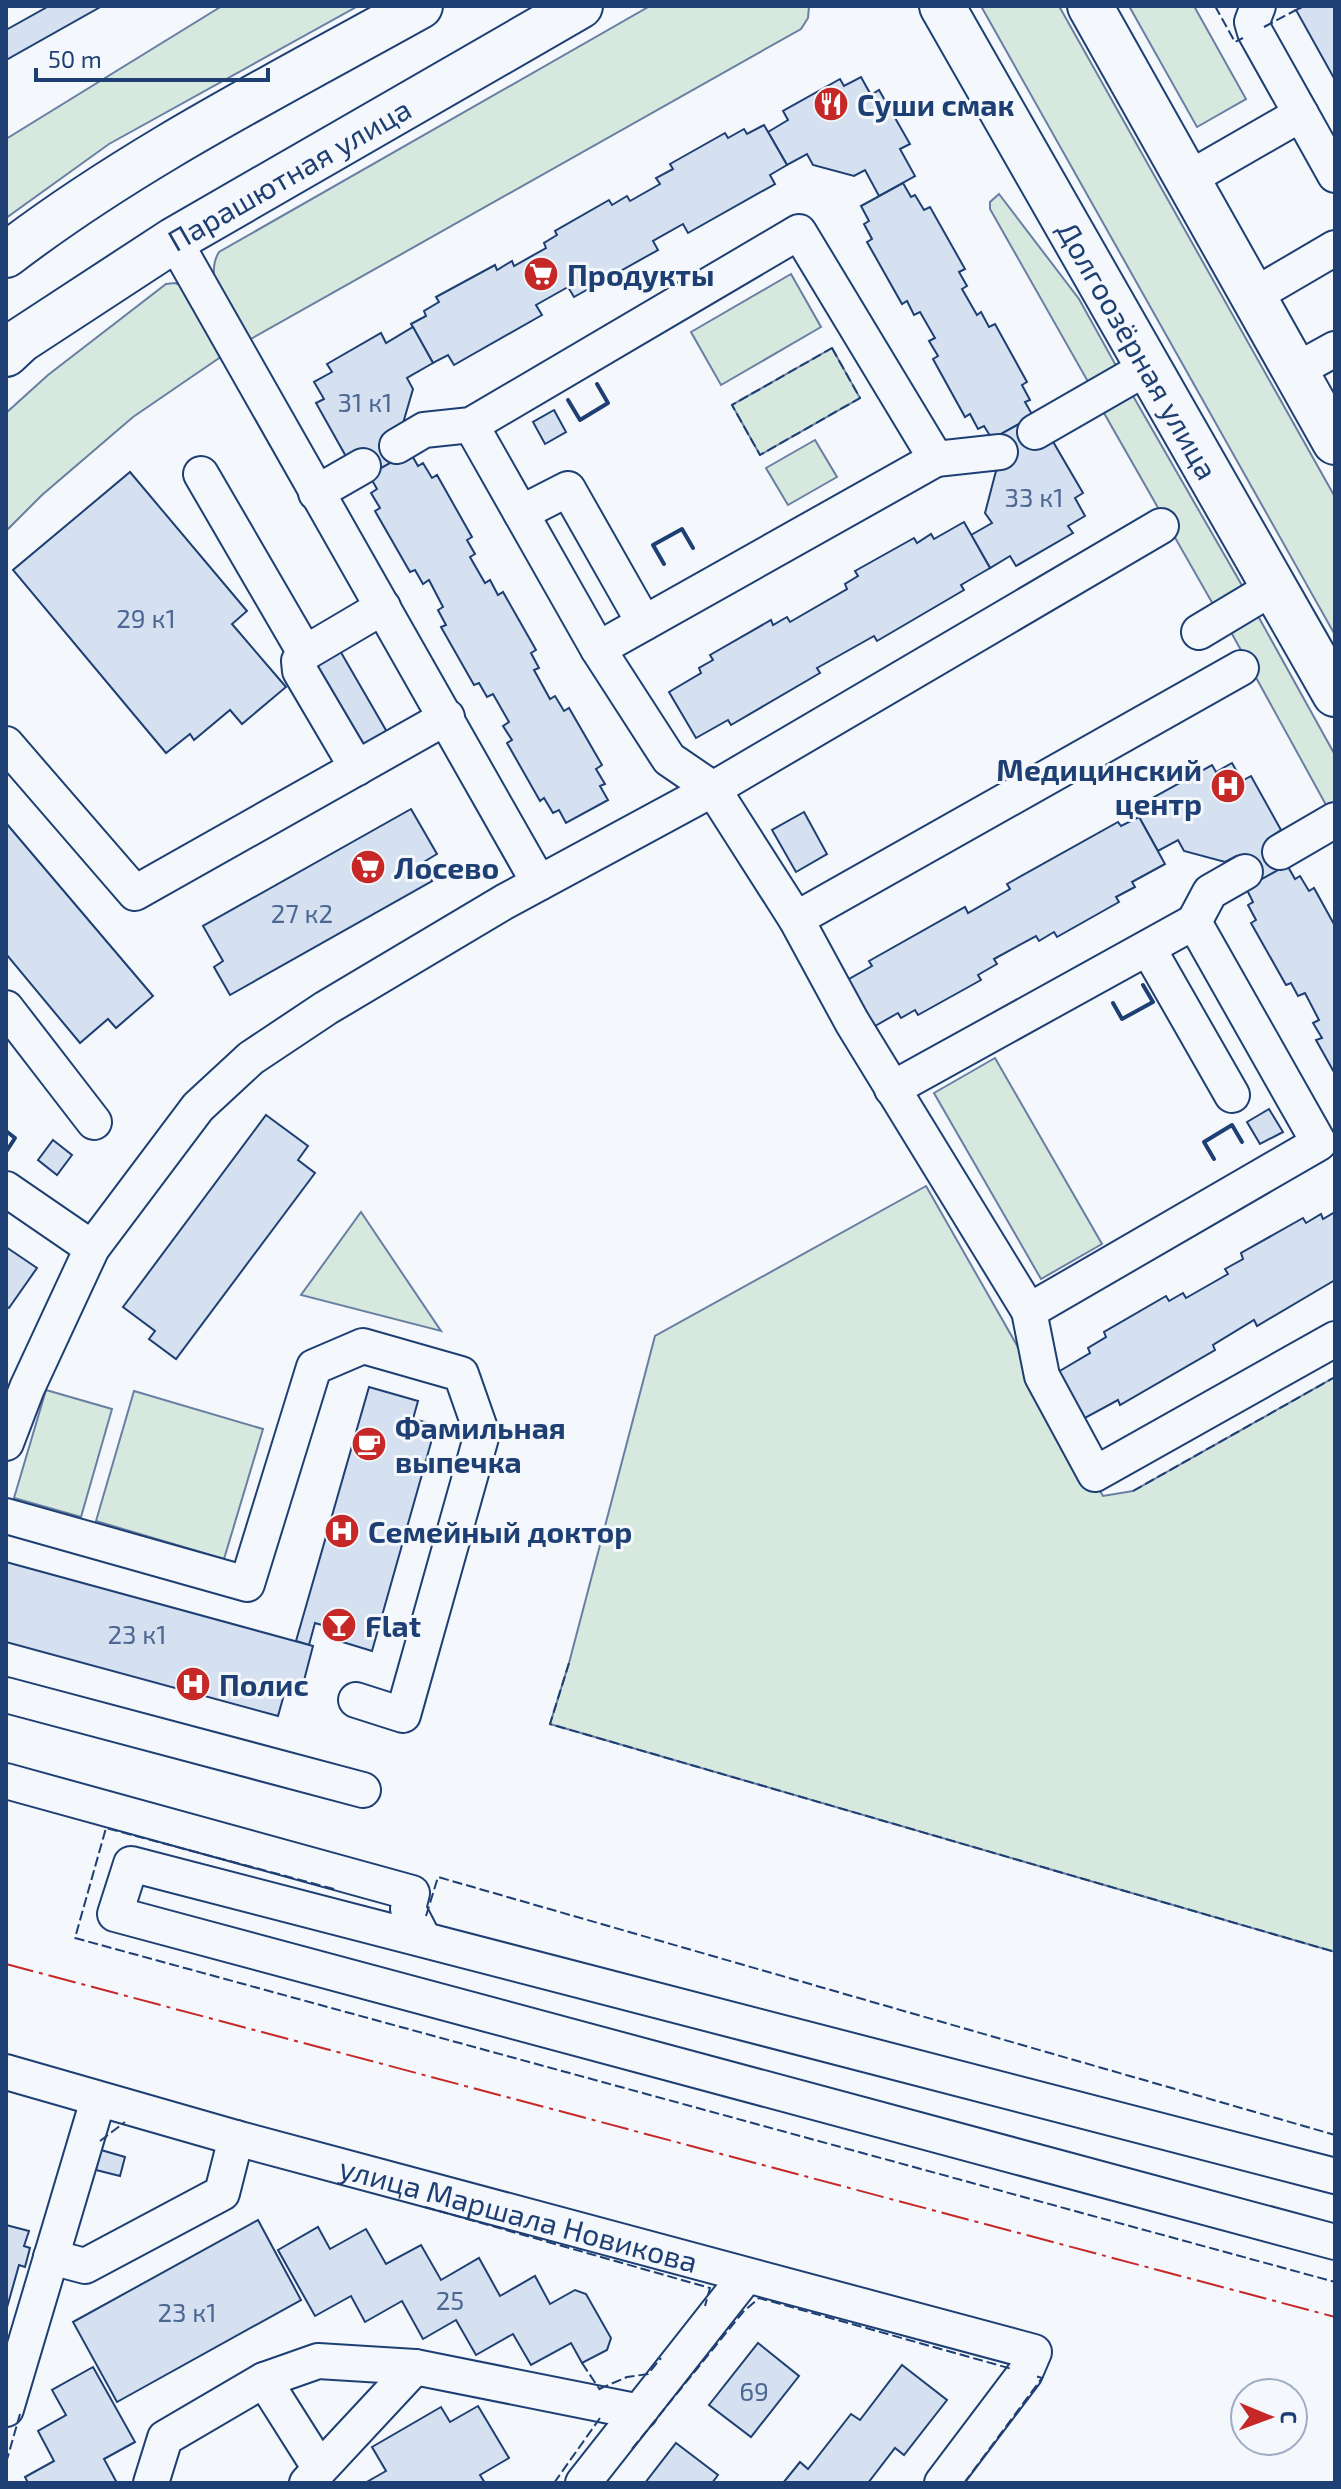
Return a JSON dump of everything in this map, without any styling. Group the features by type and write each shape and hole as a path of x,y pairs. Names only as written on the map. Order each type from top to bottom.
{"main road":[{"path":"6,255 51,220 132,167 420,6"},
{"name":"Парашютная улица","path":"6,354 21,340 174,240 580,6"},
{"name":"Долгоозёрная улица","path":"942,6 1335,694"},
{"path":"1090,6 1330,428"}],"street":[{"path":"1258,6 1252,22 1255,32 1335,175"},
{"path":"1188,179 1301,114"},
{"path":"397,446 424,430 471,425 799,232 936,459"},
{"path":"174,240 539,883"},
{"path":"1253,296 1335,248"},
{"path":"1295,371 1335,349"},
{"path":"1035,432 1148,367"},
{"path":"471,425 598,649 669,759 713,789 796,919 852,1022 1029,1311 1042,1376 1095,1474 1335,1339"},
{"path":"598,649 936,459 1000,452"},
{"path":"316,493 363,466"},
{"path":"201,474 305,653"},
{"path":"521,513 568,489 644,623"},
{"path":"6,1443 17,1385 92,1248 198,1107 251,1058 326,1008 539,883 713,789 1161,526"},
{"path":"1199,632 1274,587"},
{"path":"357,768 300,671 299,661 305,653 383,607"},
{"path":"796,919 1241,668"},
{"path":"6,744 135,893 447,717"},
{"path":"1280,852 1335,820"},
{"path":"892,1089 1194,922 1210,892 1245,872"},
{"path":"1029,1311 1319,1143 1194,922"},
{"path":"1148,948 1232,1095"},
{"path":"6,1008 94,1122"},
{"path":"6,1189 92,1248"},
{"path":"6,1516 247,1584 314,1367 363,1346 461,1374 482,1434 403,1715 356,1700"},
{"path":"6,1695 363,1790"},
{"path":"6,1781 412,1893 408,1909 423,1938"},
{"path":"1335,2176 131,1864 115,1914 1335,2242"},
{"name":"улица Маршала Новикова","path":"6,2072 236,2138 1034,2352 1025,2373 942,2483"},
{"path":"6,2409 98,2100"},
{"path":"51,2257 85,2266 222,2193 236,2138"},
{"path":"583,2483 746,2276"},
{"path":"151,2483 165,2438 264,2380 318,2361 415,2367 640,2412"},
{"path":"264,2380 313,2475 415,2367"}],"shaded area":[{"path":"222,6 358,6 109,144 6,218 6,139"},
{"path":"650,6 809,6 808,18 801,29 249,340 217,286 214,275 219,252"},
{"path":"981,6 1059,6 1335,497 1335,635"},
{"path":"1129,6 1194,6 1246,99 1197,127"},
{"path":"999,194 1079,299 1119,371 1091,387 990,209 990,202"},
{"path":"791,274 821,327 721,385 691,332"},
{"path":"166,284 183,286 225,354 133,417 42,495 6,531 6,413 48,375"},
{"path":"832,348 860,398 760,455 732,405"},
{"path":"1129,389 1244,589 1214,606 1100,406"},
{"path":"815,440 837,477 788,505 766,468"},
{"path":"1258,616 1335,755 1335,811 1331,814 1231,632"},
{"path":"995,1058 1102,1244 1041,1279 934,1093"},
{"path":"926,1186 1103,1496 1133,1491 1335,1377 1335,1952 550,1724 569,1663 655,1336"},
{"path":"361,1212 441,1331 301,1295"},
{"path":"46,1390 112,1409 81,1517 14,1498"},
{"path":"134,1391 263,1429 224,1559 96,1521"}],"building":[{"path":"49,6 102,6 6,60 6,30"},
{"path":"1304,6 1335,6 1335,80 1296,10"},
{"path":"861,77 871,95 879,90 910,144 900,149 915,176 879,196 865,170 854,176 813,165 807,154 787,165 768,132 788,120 783,111 840,79 844,86"},
{"path":"764,125 787,165 770,175 775,184 688,233 683,224 653,241 658,250 574,297 568,287 536,305 542,315 454,365 448,355 433,363 411,324 426,316 424,311 439,302 436,297 495,265 497,270 512,261 514,266 546,248 544,243 557,235 555,231 609,200 612,205 627,196 630,201 660,184 656,178 673,169 670,164 725,133 728,138 744,129 747,134"},
{"path":"903,183 924,210 930,207 965,269 959,272 967,286 962,289 977,315 981,312 989,327 995,324 1027,382 1022,385 1030,400 1025,402 1033,416 992,439 984,426 978,429 970,414 965,417 933,359 938,356 929,341 935,338 920,312 914,315 907,301 902,304 867,242 872,239 864,224 869,221 861,206"},
{"path":"413,327 433,363 407,378 413,389 401,430 402,456 369,475 348,460 316,403 324,399 314,382 332,372 327,364 381,333 386,343"},
{"path":"554,410 566,432 545,444 533,422"},
{"path":"1028,419 1052,440 1083,493 1075,498 1085,516 1068,526 1073,533 1016,566 1010,556 990,568 971,535 992,523 985,513 996,471 1007,465 992,439"},
{"path":"410,452 418,466 423,463 432,478 437,475 472,537 467,540 475,554 470,557 485,583 490,580 498,595 503,592 536,650 531,653 539,668 534,670 550,699 555,696 564,711 569,708 602,765 596,769 605,784 600,786 608,800 566,823 559,810 553,813 544,798 540,801 507,743 512,740 503,726 509,722 493,694 487,697 479,683 474,685 441,627 446,625 438,610 443,607 429,580 423,584 415,570 410,572 375,511 380,508 371,493 377,489 369,475"},
{"path":"130,472 247,611 232,624 286,687 242,724 230,710 194,740 190,734 166,753 13,570"},
{"path":"964,522 990,568 961,585 964,590 877,641 874,636 817,668 820,673 731,725 728,720 696,738 669,692 701,673 699,668 713,660 710,655 771,620 773,625 787,617 790,622 847,589 845,584 858,576 855,571 914,538 917,543 931,534 934,539"},
{"path":"339,649 387,732 362,747 313,663"},
{"path":"1232,763 1242,781 1251,776 1281,830 1272,836 1287,865 1252,885 1236,856 1225,862 1184,851 1178,840 1158,851 1139,817 1159,805 1154,797 1212,765 1216,772"},
{"path":"411,809 437,854 422,863 432,881 230,995 214,967 223,961 203,926"},
{"path":"804,812 827,854 796,872 772,830"},
{"path":"1139,817 1165,864 1132,882 1135,887 1116,897 1119,902 1057,937 1054,932 1039,941 1036,936 994,959 997,964 978,975 981,980 918,1015 915,1010 901,1018 898,1013 868,1030 842,983 872,966 869,961 965,907 968,913 1010,889 1007,884 1118,822 1121,826"},
{"path":"6,823 153,996 116,1028 108,1019 80,1043 6,954"},
{"path":"1287,865 1295,879 1300,876 1309,891 1314,888 1335,926 1335,1074 1316,1040 1322,1038 1313,1023 1319,1020 1305,993 1298,996 1291,983 1286,985 1251,923 1256,920 1248,905 1253,902 1246,888"},
{"path":"1269,1109 1283,1132 1260,1144 1247,1122"},
{"path":"266,1115 308,1146 298,1160 315,1173 176,1359 149,1339 155,1331 123,1307"},
{"path":"53,1140 72,1155 57,1175 38,1160"},
{"path":"1335,1212 1335,1280 1257,1326 1254,1320 1213,1345 1215,1350 1120,1405 1118,1400 1085,1418 1058,1372 1090,1353 1088,1348 1106,1337 1104,1332 1166,1296 1169,1301 1183,1293 1186,1298 1228,1274 1225,1269 1243,1259 1241,1253 1303,1218 1306,1223 1321,1214 1323,1219"},
{"path":"6,1247 37,1268 9,1308 6,1306"},
{"path":"369,1387 418,1401 413,1419 436,1425 372,1651 336,1640 339,1630 315,1623 309,1645 296,1641"},
{"path":"6,1562 313,1646 302,1688 287,1684 278,1716 6,1642"},
{"path":"101,2150 125,2157 120,2176 96,2170"},
{"path":"258,2220 301,2300 117,2402 73,2322"},
{"path":"6,2225 29,2231 24,2246 30,2248 25,2267 19,2265 6,2311"},
{"path":"318,2227 330,2249 366,2229 386,2264 421,2245 441,2280 479,2258 500,2296 535,2276 550,2304 575,2290 586,2294 611,2338 607,2350 582,2363 571,2343 531,2365 513,2334 476,2355 456,2320 423,2339 402,2301 365,2322 351,2296 315,2316 278,2250"},
{"path":"758,2343 799,2376 751,2437 709,2405"},
{"path":"902,2365 947,2400 904,2455 895,2448 868,2483 783,2483 800,2462 808,2469 851,2414 860,2420"},
{"path":"93,2367 135,2442 104,2459 117,2483 28,2483 25,2477 54,2461 38,2431 66,2415 52,2390"},
{"path":"478,2406 509,2458 480,2475 485,2483 365,2483 386,2471 372,2447 441,2407 450,2422"},
{"path":"676,2443 718,2475 712,2483 645,2483"}],"fence":[{"path":"1215,6 1235,42 1243,38"},
{"path":"1264,27 1296,10"},
{"path":"832,348 860,398 760,455 732,405 832,348"},
{"path":"1133,1491 1335,1377"},
{"path":"569,1663 550,1724 1335,1952"},
{"path":"334,1889 106,1828 75,1938 1335,2282"},
{"path":"426,1916 438,1877 1335,2135"},
{"path":"100,2141 125,2122"},
{"path":"425,2207 710,2288 705,2306"},
{"path":"632,2449 743,2312 759,2298 1012,2369"},
{"path":"599,2389 627,2377 648,2374 661,2358"},
{"path":"582,2363 600,2390"},
{"path":"964,2483 1042,2378 1035,2376"},
{"path":"6,2463 20,2414"},
{"path":"554,2483 600,2418"}],"wall":[{"path":"568,400 580,420 608,403 597,384"},
{"path":"664,564 653,545 682,529 693,548"},
{"path":"1113,1003 1122,1019 1153,1002 1143,985"},
{"path":"1214,1159 1204,1142 1232,1125 1242,1142"},
{"path":"6,1131 15,1138 6,1152"}],"power":[{"path":"6,1964 1335,2317"}],"place":[{"name":"Суши смак","path":"831,104"},
{"name":"Продукты","path":"541,274"},
{"name":"Медицинский центр","path":"1228,786"},
{"name":"Лосево","path":"368,867"},
{"name":"Фамильная выпечка","path":"369,1444"},
{"name":"Семейный доктор","path":"342,1531"},
{"name":"Flat","path":"339,1625"},
{"name":"Полис","path":"193,1684"}]}
